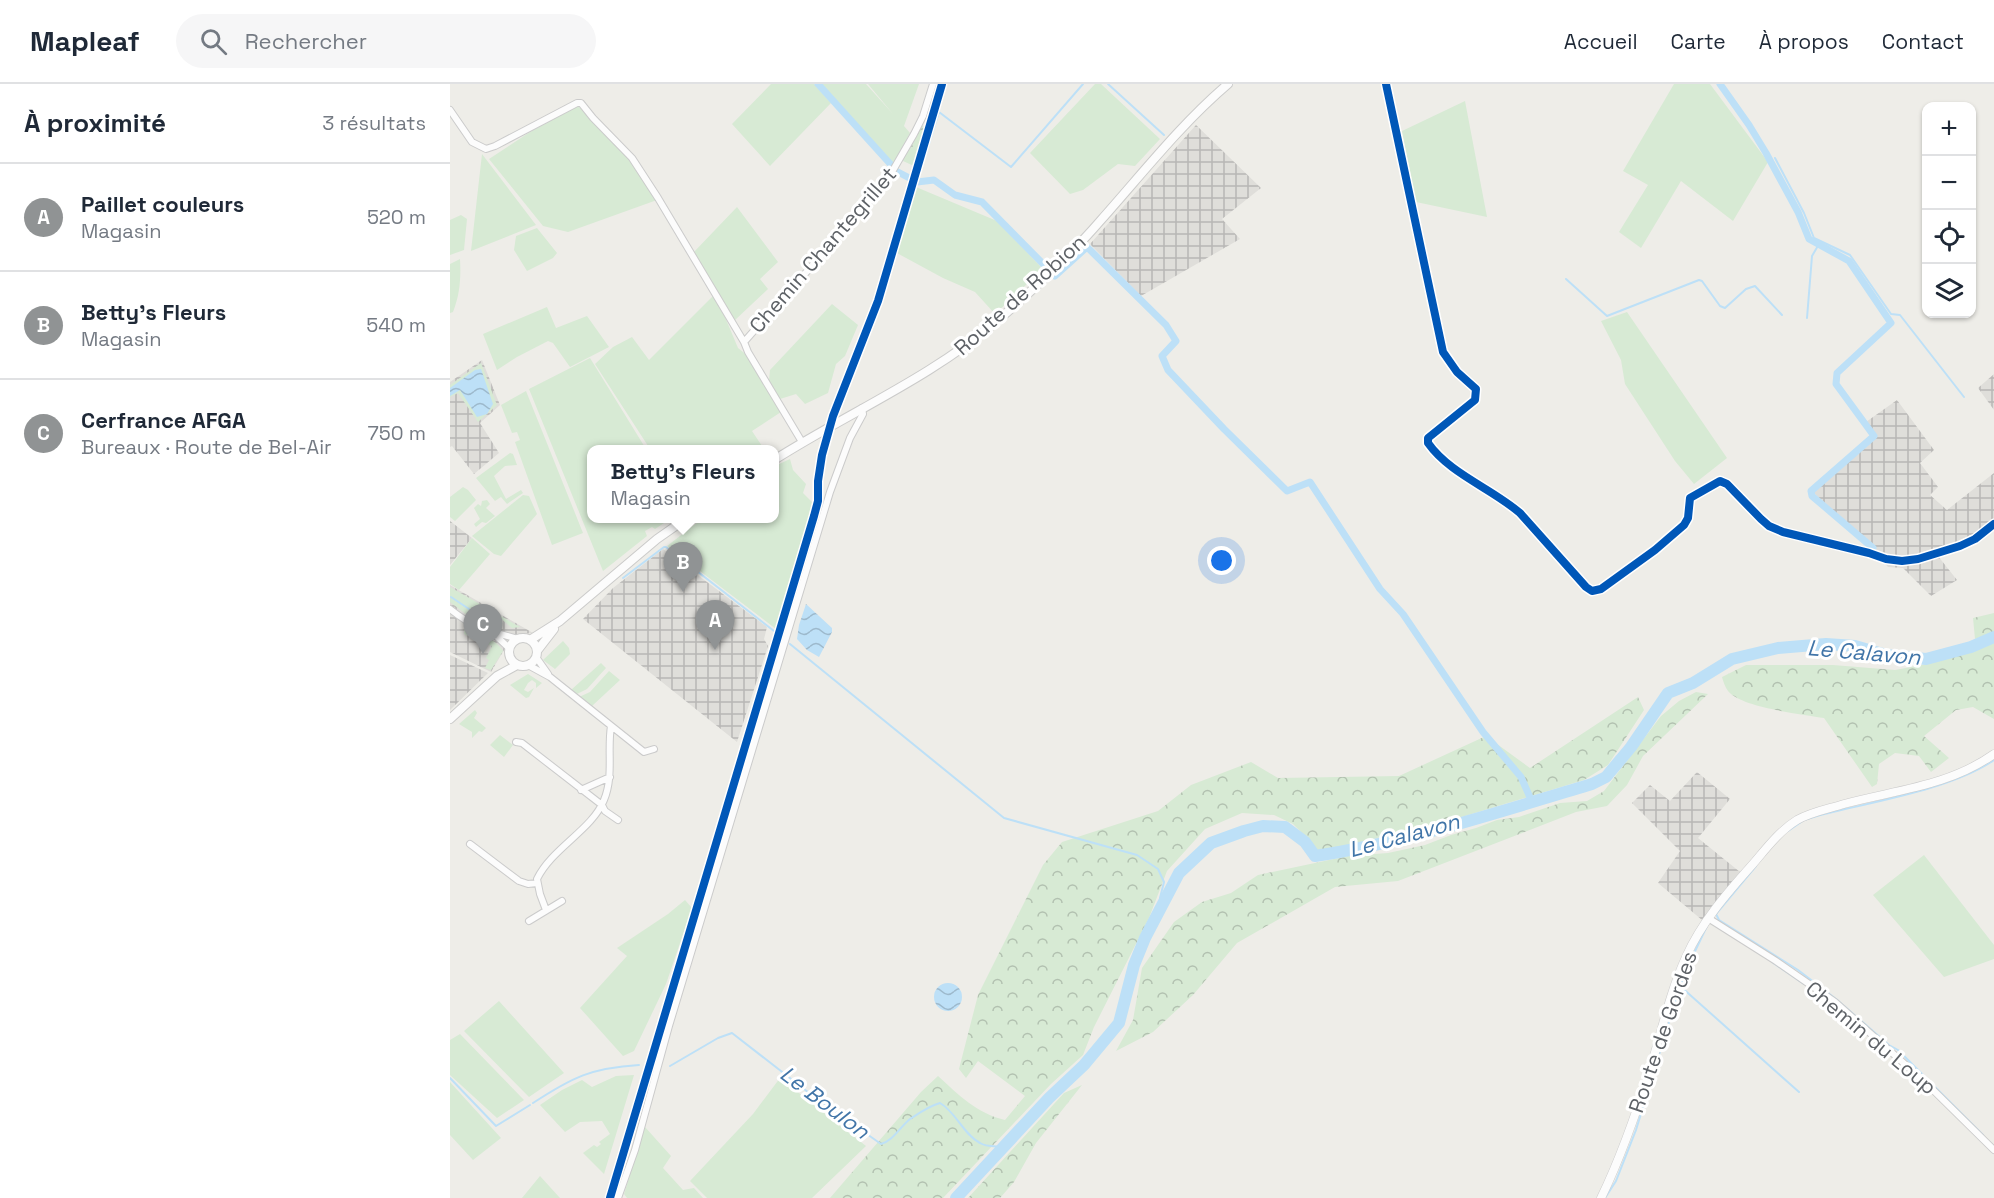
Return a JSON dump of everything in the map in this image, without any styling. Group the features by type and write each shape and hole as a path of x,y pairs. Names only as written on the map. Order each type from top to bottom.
{"main road":[{"name":"Route de Robion","path":"779,457 948,358 999,319 1087,236 1189,121 1228,84"},
{"path":"497,676 518,639 530,640 560,621 657,539 681,523"},
{"path":"450,719 497,676 517,665 528,665 560,621"},
{"path":"530,640 537,654"},
{"path":"509,652 517,665"}],"street":[{"name":"Chemin Chantegrillet","path":"802,442 744,342 885,184 923,116 933,84"},
{"path":"1386,84 1443,352 1457,372 1476,389 1477,394 1475,400 1428,438 1428,443 1448,463 1520,513 1586,587 1592,591 1601,589 1655,550 1684,525 1688,518 1690,498 1720,482 1727,484 1769,526 1783,532 1886,559 1902,561 1918,559 1960,546 1975,539 1994,524"},
{"path":"450,110 472,142 486,149 581,103 632,158 744,342"},
{"path":"618,1198 635,1150 669,1026 830,492 845,448 863,414 862,408"},
{"path":"450,609 467,622 493,633 518,639"},
{"path":"493,633 509,652"},
{"path":"537,654 550,676"},
{"path":"528,665 550,676 644,752 654,749"},
{"path":"546,910 537,883 540,872 602,805 610,777 611,726"},
{"path":"516,742 522,743 618,820"},
{"name":"Route de Gordes","path":"1601,1198 1640,1103 1670,1001 1686,958 1708,918 1780,833 1794,822 1814,812 1931,784 1958,775 1994,754"},
{"path":"581,790 610,777"},
{"path":"470,844 519,881 528,884 537,883"},
{"path":"529,921 562,901"},
{"name":"Chemin du Loup","path":"1708,918 1835,1002 1926,1083 1994,1150"}],"shaded area":[{"path":"1196,125 1261,188 1222,219 1240,239 1141,296 1090,244"},
{"path":"482,360 500,405 480,423 499,453 474,474 452,446 450,447 450,382"},
{"path":"1994,374 1994,410 1978,388"},
{"path":"1897,400 1934,450 1920,463 1938,487 1930,495 1947,510 1994,473 1994,520 1973,537 1938,556 1957,580 1931,596 1903,568 1888,567 1813,492 1876,436 1866,422"},
{"path":"450,521 472,538 450,565"},
{"path":"663,549 767,627 764,639 768,646 737,742 583,619 613,588"},
{"path":"450,585 533,633 513,635 491,672 450,652"},
{"path":"450,655 488,673 450,710"},
{"path":"1697,772 1730,799 1698,838 1740,872 1702,920 1658,883 1680,851 1632,803 1650,785 1670,801"}],"green space":[{"path":"771,84 814,84 831,103 770,166 732,124"},
{"path":"820,84 866,84 893,114 868,84 919,84 904,126 910,133 893,164"},
{"path":"1095,84 1101,84 1160,139 1135,166 1118,164 1083,190 1070,194 1030,153"},
{"path":"1674,84 1710,84 1768,162 1733,221 1681,181 1641,248 1619,232 1648,185 1623,171"},
{"path":"1465,101 1487,217 1416,202 1402,131"},
{"path":"578,106 628,158 657,200 568,232 543,226 489,159 530,132"},
{"path":"922,125 926,129 914,166 903,161"},
{"path":"482,154 536,225 471,251"},
{"path":"916,187 997,221 1043,269 995,314 975,292 895,252"},
{"path":"737,207 778,262 760,279 768,289 734,321 693,253"},
{"path":"461,215 467,219 464,250 450,255 450,220"},
{"path":"537,228 557,253 553,258 527,271 514,250 516,236"},
{"path":"460,259 459,292 453,312 450,313 450,264"},
{"path":"713,296 738,348 748,356 781,412 752,431 761,445 647,445 595,364 613,347 632,337 649,360"},
{"path":"832,304 858,325 845,356 836,364 828,393 805,404 796,394 780,399 769,380 770,370"},
{"path":"547,307 556,328 587,316 609,347 570,367 553,343 548,341 497,370 483,334"},
{"path":"1627,312 1727,458 1694,484 1675,461 1625,384 1621,360 1601,321"},
{"path":"590,358 644,445 587,445 587,523 664,523 655,529 652,527 645,531 647,536 603,571 529,389"},
{"path":"481,363 497,405 478,422 458,393 450,397 450,385"},
{"path":"526,391 583,533 552,545 515,442 520,440 517,432 512,433 501,405"},
{"path":"510,453 513,454 517,465 505,466 494,476 506,499 521,490 523,493 507,504 501,497 495,501 476,478"},
{"path":"790,459 793,470 806,484 803,493 813,503 776,629 667,546 697,523 779,523 779,464"},
{"path":"463,487 476,500 455,521 450,517 450,497"},
{"path":"523,495 529,496 537,514 501,556 494,554 472,536"},
{"path":"487,500 490,504 486,508 495,516 476,527 474,524 480,519 474,508 478,504 481,506 482,501"},
{"path":"472,538 490,554 459,590 450,584 450,567"},
{"path":"450,587 520,627 512,628 499,617 486,627 484,622 470,614 467,615 450,602"},
{"path":"1994,613 1994,632 1975,639 1973,618"},
{"path":"465,627 491,639 500,646 503,651 491,670 485,668 489,660 486,658 492,646 464,634"},
{"path":"563,641 569,648 570,654 555,669 543,660"},
{"path":"1994,643 1994,719 1973,707 1956,710 1924,736 1949,758 1931,772 1919,756 1895,753 1879,764 1877,784 1872,787 1824,718 1746,702 1728,691 1722,677 1746,665 1833,665 1895,670 1927,664"},
{"path":"601,663 606,668 587,689 577,694 571,690"},
{"path":"609,671 620,680 592,706 579,697 590,692"},
{"path":"528,674 542,683 536,688 536,683 532,680 528,683 524,690 528,692 534,688 526,698 510,685"},
{"path":"1696,692 1708,694 1643,756 1627,785 1607,806 1576,812 1398,881 1335,887 1237,943 1193,995 1153,1032 1116,1051 1133,1020 1142,968 1174,922 1202,902 1231,893 1258,875 1348,856 1388,853 1425,845 1497,820 1519,817 1560,803 1587,801 1604,791 1661,716 1679,701"},
{"path":"1638,697 1644,710 1608,765 1584,780 1465,816 1317,853 1309,840 1293,824 1274,815 1242,813 1205,829 1167,871 1149,918 1094,1027 1083,1055 1051,1084 943,1198 830,1198 921,1092 938,1076 977,1108 1005,1120 1025,1096 978,1061 966,1078 959,1069 978,995 1043,865 1062,842 1158,811 1191,785 1251,762 1278,778 1399,776 1486,736 1530,768"},
{"path":"475,710 477,713 474,718 486,728 472,738 472,732 459,724"},
{"path":"500,735 513,745 504,757 490,745"},
{"path":"1924,855 1994,945 1994,959 1944,977 1873,895"},
{"path":"685,900 692,908 666,984 634,1051 623,1056 580,1008 627,956 617,948"},
{"path":"499,1001 564,1073 529,1097 464,1031"},
{"path":"460,1034 524,1100 497,1118 450,1075 450,1040"},
{"path":"634,1075 604,1174 583,1153 594,1145 597,1147 601,1144 599,1142 610,1134 602,1121 580,1122 565,1132 540,1105 582,1080 592,1087 616,1076"},
{"path":"780,1078 866,1146 812,1198 707,1198 690,1181 753,1114"},
{"path":"450,1082 501,1138 473,1160 450,1135"},
{"path":"1082,1085 1036,1143 1014,1182 1000,1198 968,1198 1064,1093"},
{"path":"645,1127 671,1156 663,1168 683,1190 694,1188 703,1198 627,1198 624,1194"},
{"path":"540,1176 560,1198 522,1198"}],"water":[{"path":"481,369 493,404 487,414 477,417 460,390 450,396 450,388 475,370"},
{"path":"806,604 832,628 819,657 807,650 797,639"},
{"path":"948,983 958,987 962,997 958,1007 948,1011 938,1007 934,997 938,987"}],"waterway":[{"path":"818,84 893,167"},
{"path":"917,182 939,112 1011,167 1083,84"},
{"path":"1108,84 1164,135"},
{"path":"1720,84 1766,153 1798,212 1809,239 1849,261 1891,323 1837,373 1836,384 1874,436 1811,491 1812,496 1873,548"},
{"path":"1775,158 1804,213 1814,238 1850,255 1891,314 1900,315 1964,397"},
{"path":"896,171 917,182 934,180 955,195 982,202 1055,276 1087,247 1166,325 1176,341 1162,356 1168,370 1287,491 1310,482 1380,589 1403,614 1483,732 1521,777 1532,802"},
{"path":"1807,318 1812,256 1819,244"},
{"path":"1566,279 1607,316 1699,280 1720,306 1725,308 1746,289 1755,286 1782,315"},
{"path":"623,578 666,547 774,631"},
{"path":"451,597 475,613 488,618"},
{"name":"Le Calavon","path":"956,1198 1049,1098 1084,1065 1119,1023 1134,965 1145,938 1179,873 1211,843 1263,826 1285,827 1305,842 1315,856 1420,834 1592,784 1606,777 1631,747 1668,693 1693,683 1732,659 1778,648 1826,644 1855,646 1886,655 1926,659 1971,647 1994,637"},
{"path":"790,644 1004,818 1137,855 1158,869 1164,882 1160,898 1164,904"},
{"path":"1788,831 1804,820 1817,816 1933,787 1976,770 1994,760"},
{"path":"1756,866 1716,914 1719,920 1798,970 1836,999 1889,1045 1898,1050 1983,1135"},
{"path":"1605,1198 1616,1181 1636,1130 1680,986 1707,926"},
{"path":"1772,962 1804,984"},
{"path":"1680,986 1799,1092"},
{"name":"Le Boulon","path":"670,1066 718,1038 732,1033 813,1096 881,1144 893,1137 910,1119 940,1103 951,1112 974,1139 985,1145 1003,1147"},
{"name":"Le Boulon","path":"533,1103 583,1075 622,1066 639,1065"},
{"name":"Le Boulon","path":"450,1078 496,1126 530,1105"}],"cycle path":[{"path":"610,1198 814,516 818,501 822,455 833,416 878,301 942,84"},
{"path":"1386,84 1443,352 1457,372 1476,389 1475,400 1428,438 1428,443 1448,464 1520,513 1586,587 1592,591 1601,589 1655,550 1684,525 1688,518 1690,498 1720,481 1727,484 1769,526 1783,532 1886,559 1902,561 1918,559 1960,546 1975,539 1994,524"}],"place":[{"name":"Betty's Fleurs","path":"683,592"},
{"name":"Paillet couleurs","path":"715,650"},
{"name":"Cerfrance AFGA","path":"483,654"}]}
